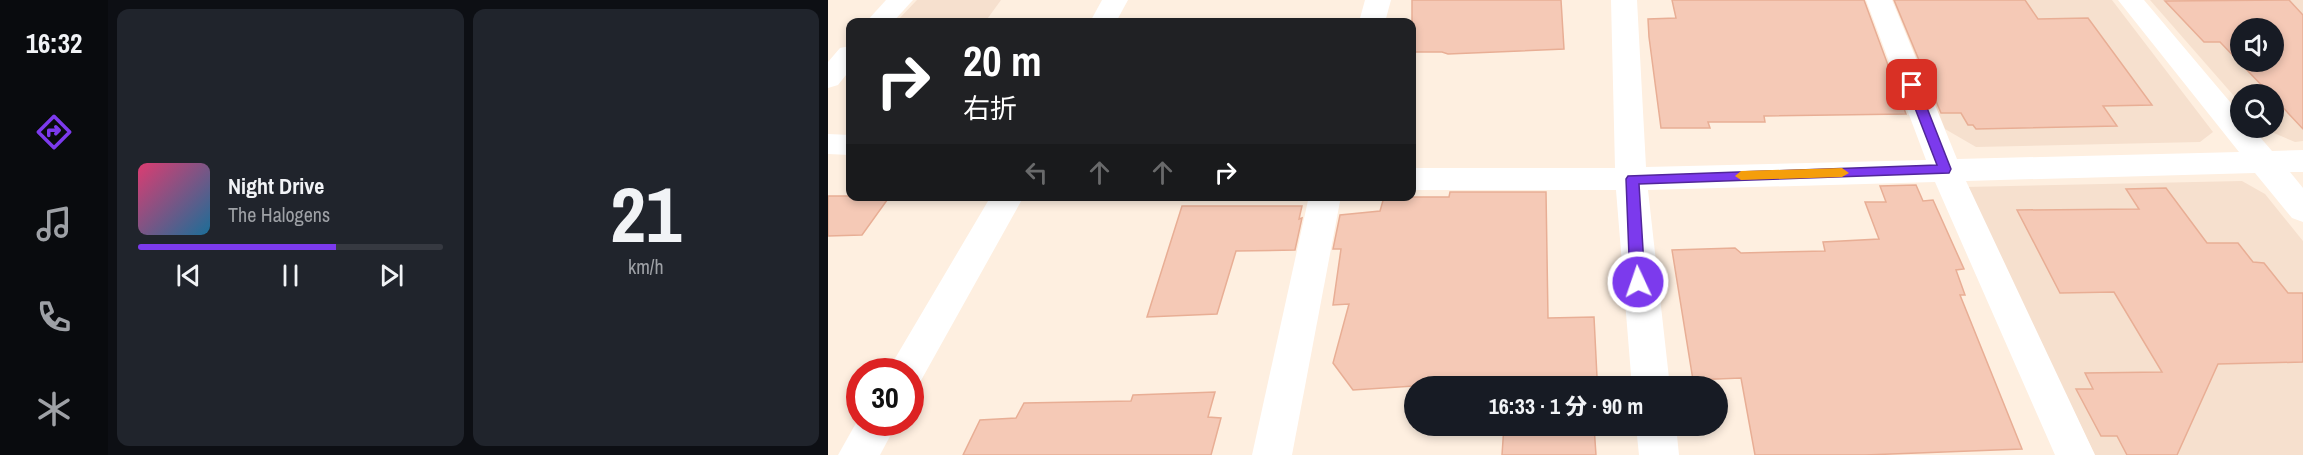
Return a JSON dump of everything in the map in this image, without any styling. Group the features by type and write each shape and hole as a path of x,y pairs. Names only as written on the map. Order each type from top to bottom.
{"street":[{"path":"883,18 900,0"},
{"path":"1105,18 1115,0"},
{"path":"1373,18 1378,0"},
{"path":"1624,0 1625,70 1638,282 1650,376"},
{"path":"1879,0 1945,169 2075,455"},
{"path":"2132,0 2303,210"},
{"path":"828,79 846,59"},
{"path":"828,144 846,145"},
{"path":"1416,179 1632,179 2303,161"},
{"path":"914,358 1005,201"},
{"path":"1272,455 1324,201"},
{"path":"858,455 869,436"},
{"path":"1657,436 1659,455"}],"shaded area":[{"path":"917,0 1001,0 988,18 900,18"},
{"path":"1893,0 2112,0 2213,132 2200,142 1976,147 1945,129"},
{"path":"2150,0 2303,0 2303,141 2295,142 2284,137 2284,84 2230,84 2230,91"},
{"path":"2242,181 2265,194 2303,241 2303,455 2095,455 1965,187"}],"building":[{"path":"1412,0 1561,0 1564,49 1448,54 1416,52 1416,18 1412,18"},
{"path":"1672,0 1864,0 1906,114 1764,116 1765,122 1708,122 1710,128 1661,128 1648,19 1676,18"},
{"path":"1894,0 2025,0 2038,19 2088,18 2152,105 2103,106 2117,126 1976,129 1973,125 1968,125 1961,113 1941,113"},
{"path":"2289,0 2303,15 2303,129 2284,109 2284,84 2260,84 2249,72 2284,72 2284,18 2230,18 2230,52 2220,42 2204,42 2165,1"},
{"path":"1916,185 1923,201 1933,200 1964,269 1956,270 1965,295 1960,295 2022,449 1865,455 1755,455 1741,378 1692,376 1672,250 1735,248 1741,253 1825,251 1823,242 1879,239 1865,202 1886,202 1880,186"},
{"path":"2166,188 2207,243 2238,243 2253,262 2264,263 2288,293 2303,293 2303,362 2218,364 2177,455 2127,455 2117,436 2101,436 2076,389 2093,389 2085,373 2162,372 2114,292 2060,293 2017,210 2139,209 2126,189"},
{"path":"1450,192 1546,192 1548,318 1594,317 1597,376 1404,376 1404,387 1353,390 1333,363 1349,304 1333,305 1341,249 1333,249 1340,215 1380,211 1383,201 1416,201 1416,197 1449,197"},
{"path":"828,196 846,196 846,201 886,201 862,235 828,236"},
{"path":"1182,206 1302,206 1299,219 1302,218 1295,250 1236,251 1217,314 1147,317"},
{"path":"1215,392 1208,417 1221,418 1211,455 963,455 980,420 1016,418 1024,403 1131,401 1133,395"},
{"path":"1503,436 1595,436 1596,455 1502,455"}],"slow traffic":[{"path":"1741,176 1842,173"}],"route":[{"path":"1638,282 1632,179 1945,169 1912,85"}]}
